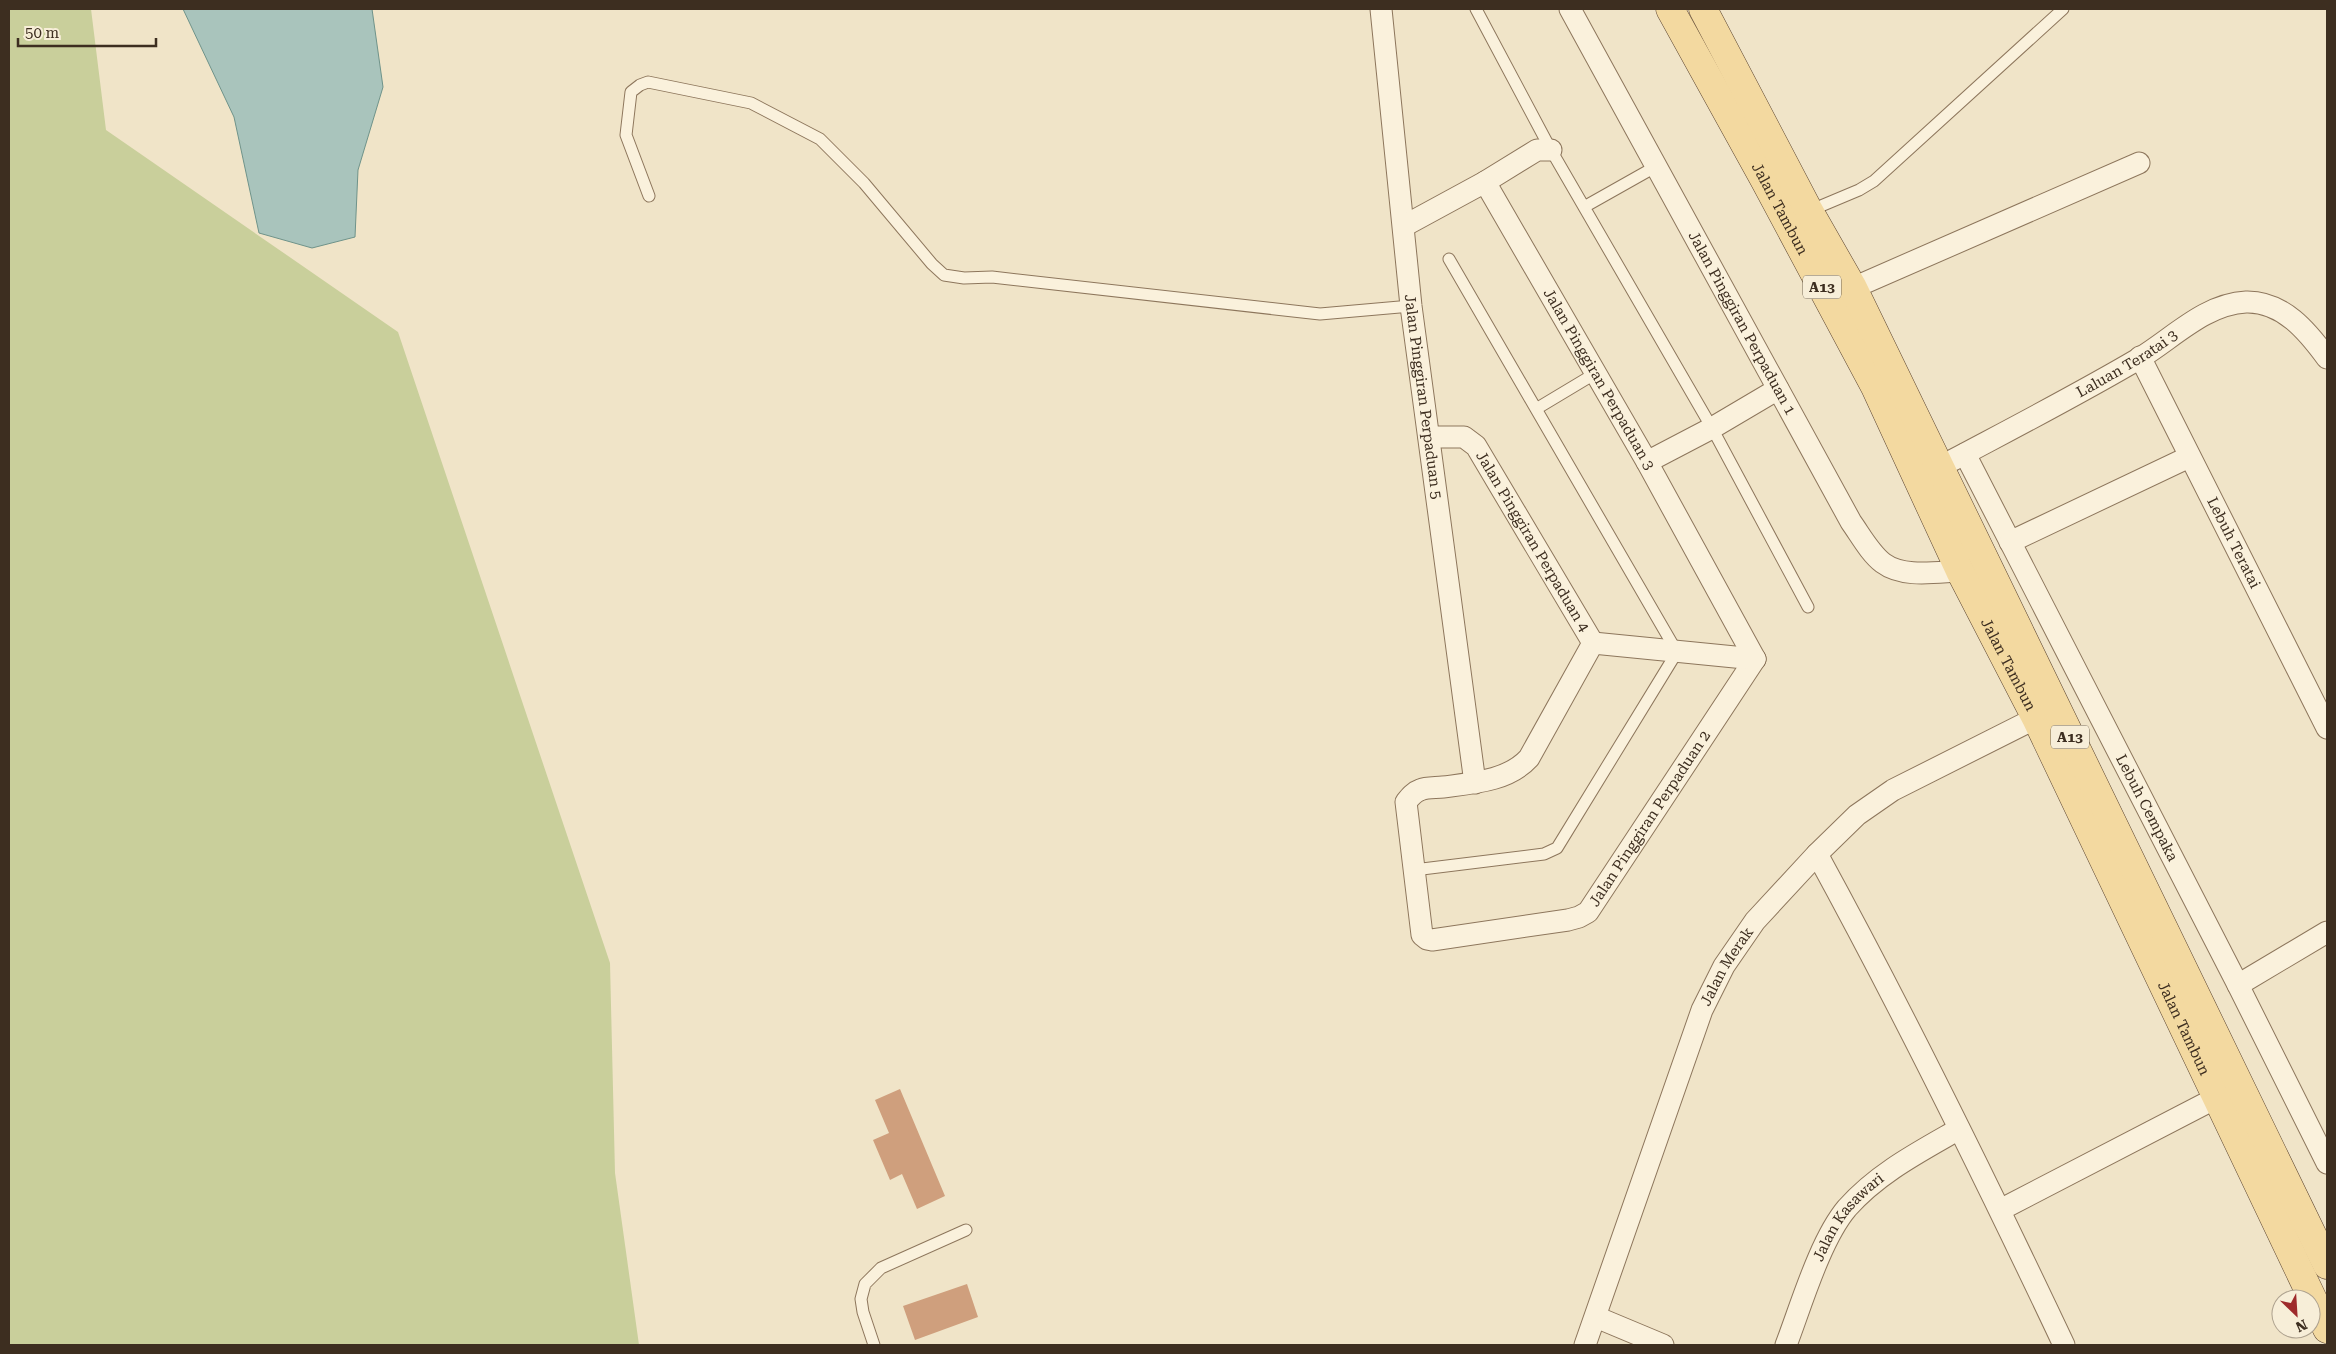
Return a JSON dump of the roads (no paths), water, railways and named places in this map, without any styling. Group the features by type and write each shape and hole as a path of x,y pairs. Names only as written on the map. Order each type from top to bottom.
{"main road":[{"name":"Jalan Tambun","path":"1670,9 1852,342 1929,473 2091,782 2327,1265"},
{"path":"1676,9 1698,59"},
{"name":"Jalan Tambun","path":"1703,9 1809,211 1853,288 1929,473 1960,571 2036,718 2327,1329"},
{"path":"1756,165 1790,205 1797,210 1809,211"},
{"path":"1809,211 1800,223 1801,236 1852,342"}],"street":[{"name":"Jalan Pinggiran Perpaduan 5","path":"1381,9 1411,306 1475,783"},
{"name":"Jalan Pinggiran Perpaduan 1","path":"1570,9 1851,522 1874,554 1884,564 1903,571 1960,571"},
{"path":"1404,226 1485,182 1537,150 1551,150"},
{"path":"1853,288 2139,163"},
{"name":"Jalan Pinggiran Perpaduan 3","path":"1485,182 1647,462 1754,659"},
{"name":"Laluan Teratai 3","path":"1929,473 2140,357 2201,315 2246,302 2266,305 2290,316 2310,334 2327,358"},
{"name":"Lebuh Teratai","path":"2140,357 2327,728"},
{"path":"1647,462 1712,428 1778,389"},
{"name":"Jalan Pinggiran Perpaduan 4","path":"1429,437 1464,438 1476,446 1593,643 1529,758 1510,773 1475,783"},
{"name":"Lebuh Cempaka","path":"1965,454 2238,985 2327,1163"},
{"path":"2010,542 2190,457"},
{"path":"1593,643 1754,659"},
{"name":"Jalan Pinggiran Perpaduan 2","path":"1475,783 1421,790 1412,794 1406,802 1422,935 1427,939 1579,917 1588,912 1754,659"},
{"name":"Jalan Merak","path":"1585,1345 1702,1010 1724,966 1755,921 1817,854 1857,815 1894,790 2036,718"},
{"path":"1817,854 1882,972 2000,1210 2064,1345"},
{"path":"2238,985 2327,932"},
{"path":"2000,1210 2216,1098"},
{"name":"Jalan Kasawari","path":"1786,1345 1817,1261 1846,1210 1865,1190 1899,1163 1959,1129"},
{"path":"1596,1318 1663,1345"}],"lane":[{"path":"1476,9 1551,150 1712,428 1808,608"},
{"path":"1809,211 1859,190 1874,181 2063,9"},
{"path":"649,196 626,135 631,92 640,84 648,82 751,103 820,139 864,183 932,264 944,275 964,278 992,277 1320,314 1411,306"},
{"path":"1584,207 1655,167"},
{"path":"1414,870 1544,854 1557,848 1677,652 1449,259"},
{"path":"1536,410 1596,373"},
{"path":"874,1345 862,1312 861,1299 865,1284 882,1268 966,1230"}],"water":[{"path":"183,9 372,9 383,87 358,170 355,237 312,248 259,233 234,117"}]}
